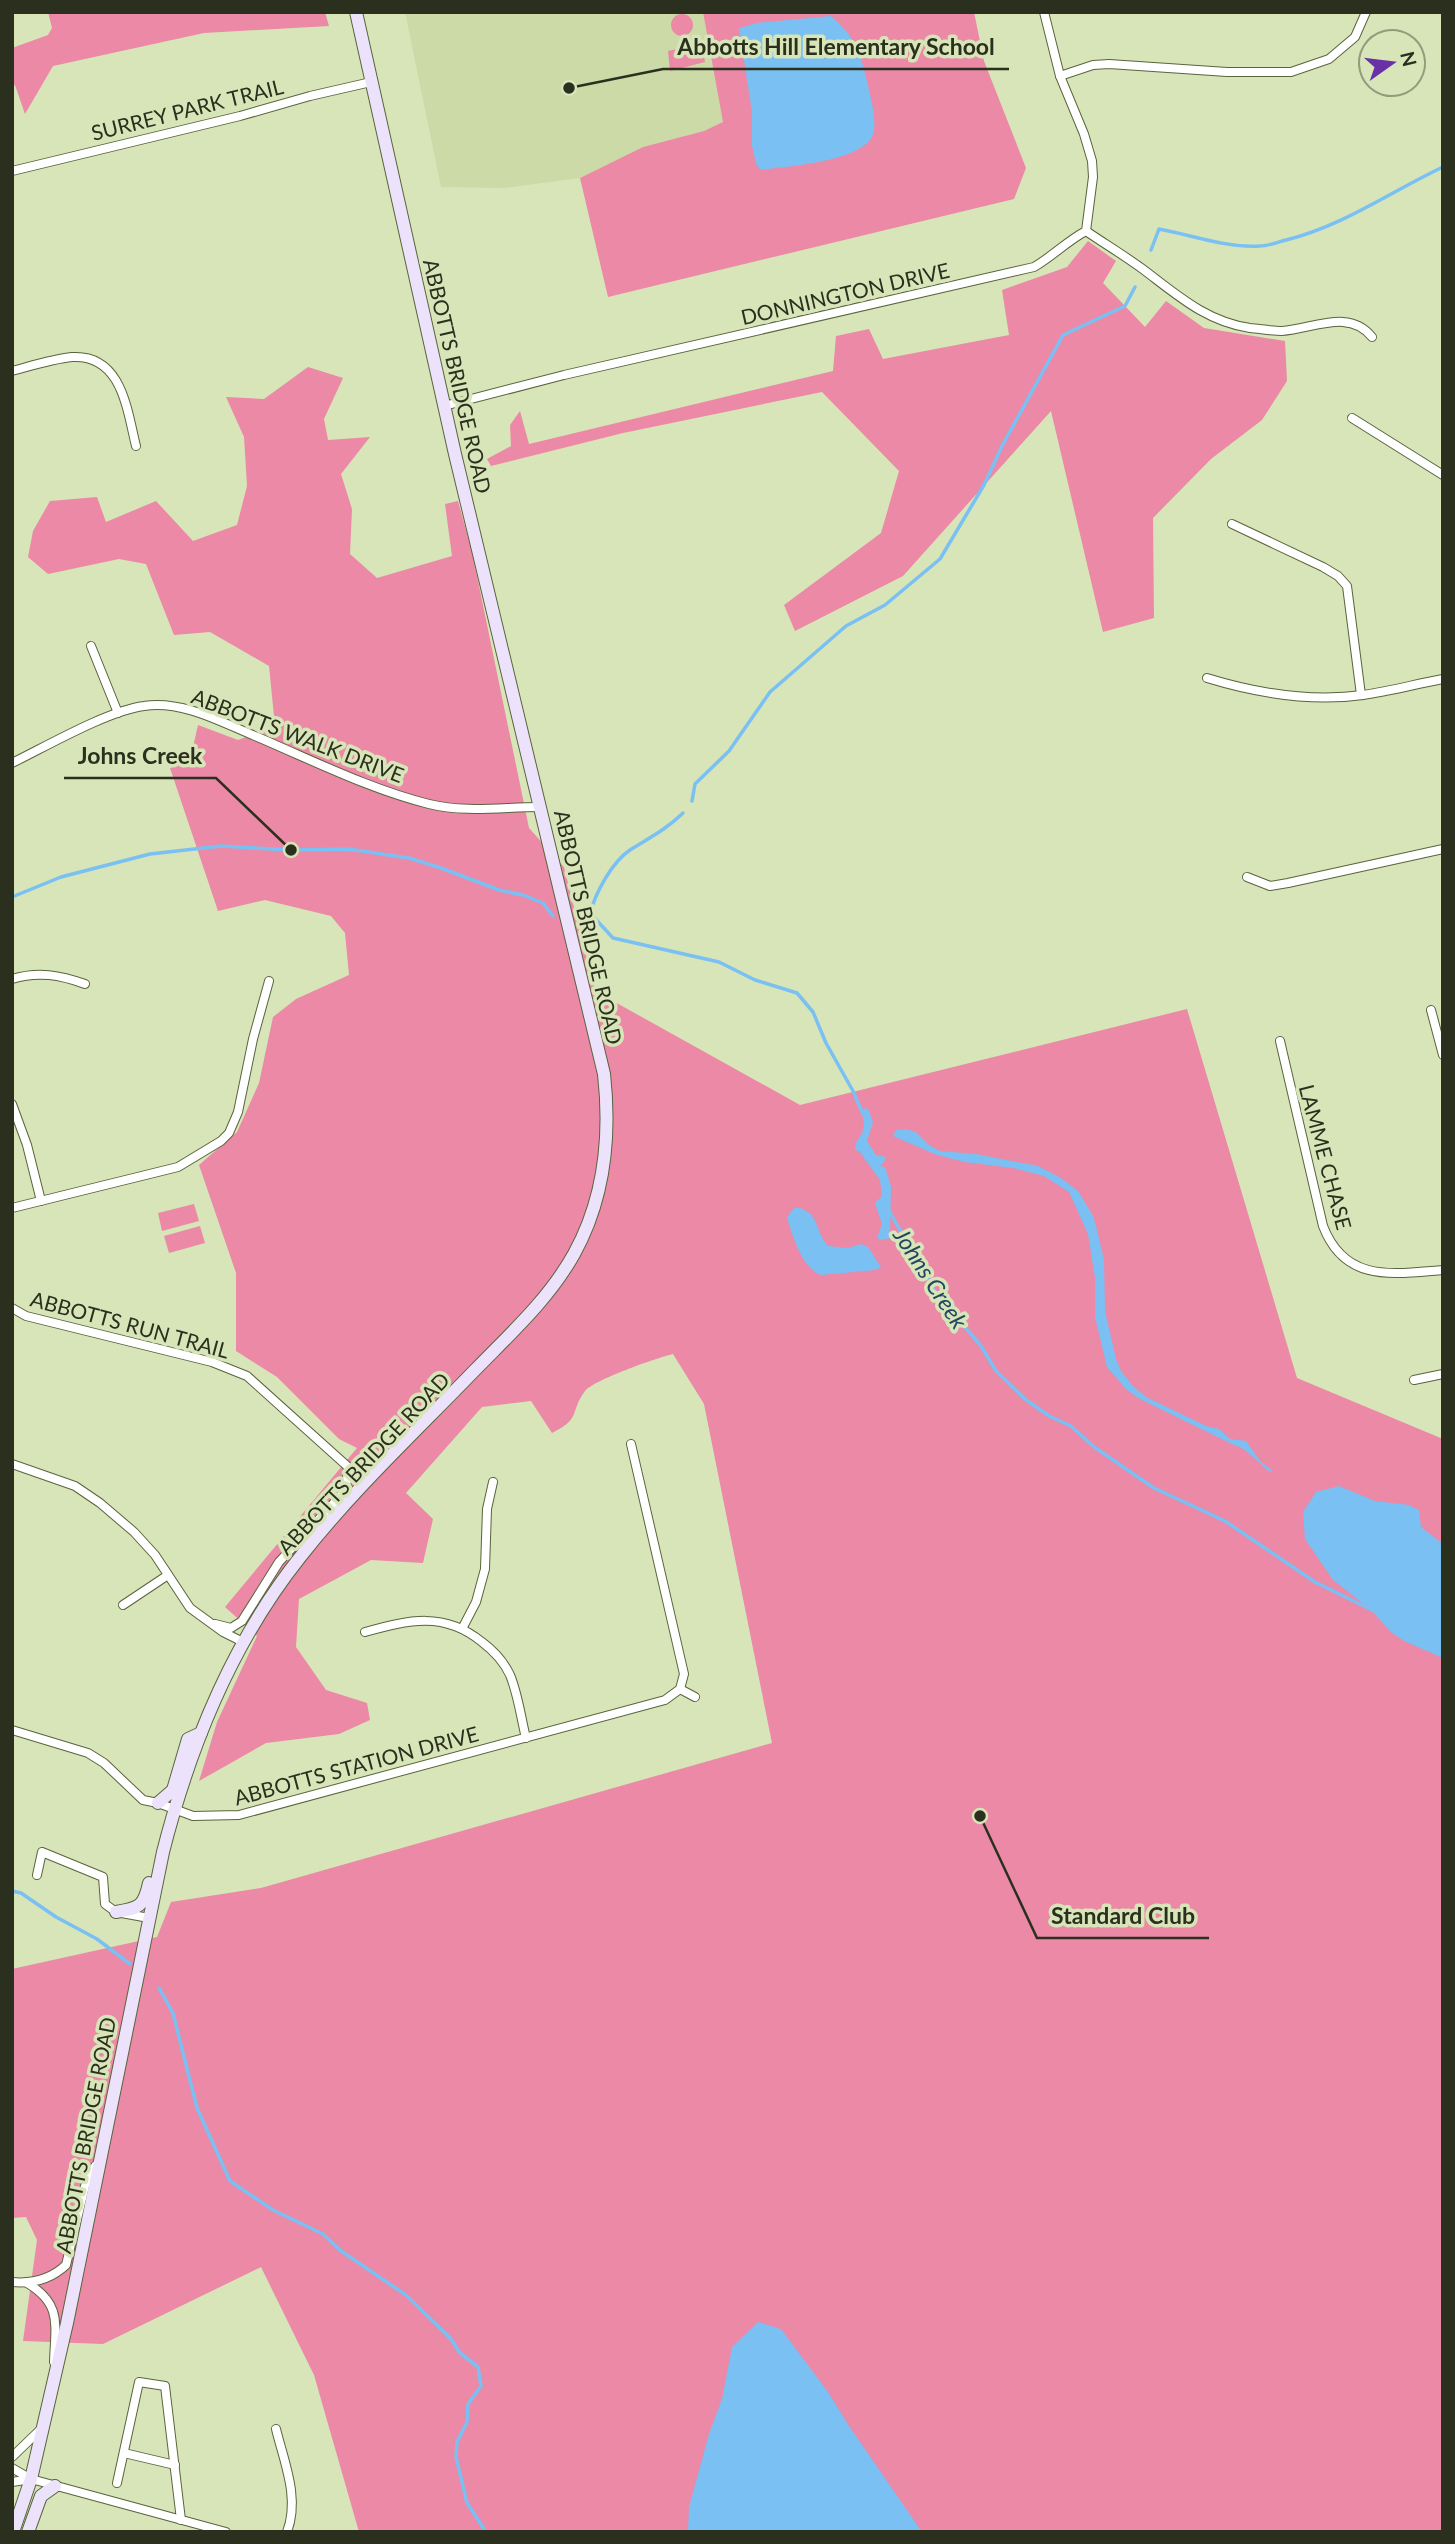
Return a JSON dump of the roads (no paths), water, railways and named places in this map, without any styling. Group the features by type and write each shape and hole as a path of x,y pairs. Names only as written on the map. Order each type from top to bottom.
{"main road":[{"name":"ABBOTTS BRIDGE ROAD","path":"13,2532 31,2479 44,2426 163,1852 174,1810 219,1687 271,1597 300,1557 366,1483 556,1284 588,1226 601,1185 606,1153 608,1114 604,1074 444,405 356,12"},
{"name":"ABBOTTS BRIDGE ROAD","path":"158,1803 173,1790 188,1739 201,1733"},
{"name":"ABBOTTS BRIDGE ROAD","path":"116,1912 137,1909 142,1905 155,1856 159,1851 163,1852"},
{"path":"28,2532 41,2496 55,2486"}],"street":[{"path":"1044,12 1060,76 1092,161 1093,177 1086,231 1144,270 1184,302 1213,318 1247,327 1281,331 1343,320 1363,326 1372,337"},
{"path":"1060,76 1093,65 1109,64 1291,72 1329,59 1355,37 1366,12"},
{"name":"SURREY PARK TRAIL","path":"12,171 371,82"},
{"name":"DONNINGTON DRIVE","path":"444,405 1034,267 1056,254 1070,239 1086,231"},
{"path":"12,371 65,358 97,362 119,383 135,446"},
{"path":"1352,418 1443,475"},
{"path":"1232,524 1322,567 1338,576 1348,586 1361,695"},
{"path":"91,646 118,713"},
{"path":"1207,678 1239,688 1298,696 1361,695 1443,679"},
{"name":"ABBOTTS WALK DRIVE","path":"12,763 118,713 144,706 173,706 213,719 372,785 429,804 464,809 540,807"},
{"path":"1247,877 1270,886 1443,849"},
{"path":"12,979 31,974 46,974 85,984"},
{"path":"12,1208 178,1167 212,1148 229,1133 238,1112 253,1039 269,981"},
{"path":"1431,1010 1443,1055"},
{"name":"LAMME CHASE","path":"1280,1041 1323,1226 1338,1253 1350,1263 1375,1272 1443,1270"},
{"path":"12,1104 27,1145 41,1200"},
{"name":"ABBOTTS RUN TRAIL","path":"12,1308 26,1316 212,1362 247,1376 366,1483"},
{"path":"1414,1380 1443,1374"},
{"path":"631,1444 674,1624 684,1674 680,1689 695,1697"},
{"path":"12,1464 75,1486 100,1503 134,1532 155,1555 190,1608 209,1623 243,1642"},
{"name":"ABBOTTS BRIDGE ROAD","path":"209,1623 231,1628 242,1621 279,1562 346,1490 348,1467"},
{"path":"463,1628 476,1602 485,1569 487,1509 493,1482"},
{"path":"123,1605 168,1575"},
{"path":"365,1632 403,1622 430,1620 463,1628 493,1651 503,1663 510,1677 526,1738"},
{"name":"ABBOTTS STATION DRIVE","path":"12,1730 88,1753 104,1763 143,1800 193,1816 239,1815 665,1700 680,1689"},
{"path":"37,1875 41,1852 103,1877 105,1904 141,1923 146,1934"},
{"path":"116,1912 149,1918"},
{"path":"12,2282 27,2283 48,2277 66,2265 85,2186 101,2152"},
{"path":"27,2283 48,2301 56,2319 54,2380"},
{"path":"117,2483 139,2382 165,2386 181,2520"},
{"path":"12,2456 44,2426"},
{"path":"276,2429 291,2489 293,2512 287,2532"},
{"path":"124,2453 175,2465"},
{"path":"12,2468 31,2479 226,2532"},
{"path":"12,2482 31,2479"}],"water":[{"path":"831,16 851,38 862,61 874,118 874,130 869,141 844,156 761,170 756,164 752,146 752,112 739,28 757,23"},
{"path":"865,1108 868,1109 873,1122 867,1141 876,1155 886,1157 880,1166 885,1167 891,1186 890,1238 882,1240 877,1238 882,1224 875,1203 882,1196 880,1180 859,1151 855,1150 863,1129 862,1114"},
{"path":"896,1130 916,1132 929,1145 940,1151 976,1154 1038,1166 1078,1191 1093,1216 1097,1230 1104,1260 1105,1311 1121,1371 1146,1397 1206,1426 1219,1429 1230,1439 1246,1441 1271,1472 1239,1447 1140,1399 1127,1390 1107,1367 1095,1317 1095,1278 1088,1234 1069,1192 1044,1176 937,1155 893,1136"},
{"path":"797,1207 810,1214 828,1246 848,1248 861,1244 868,1247 881,1267 876,1270 821,1275 814,1271 803,1259 787,1218"},
{"path":"1339,1486 1375,1501 1409,1505 1419,1510 1421,1527 1443,1544 1443,1658 1404,1641 1391,1632 1370,1609 1333,1580 1305,1539 1303,1512 1316,1492"},
{"path":"758,2322 781,2329 828,2392 922,2532 688,2532 689,2507 709,2434 722,2399 732,2347"}],"waterway":[{"path":"1151,250 1159,229 1235,245 1273,244 1327,226 1443,167"},
{"path":"692,801 695,784 729,751 770,692 846,626 885,605 940,559 984,485 1002,446 1063,335 1125,306 1135,287"},
{"path":"590,913 601,887 623,855 664,829 683,813"},
{"name":"Johns Creek","path":"12,897 61,877 150,854 221,846 291,850 348,849 409,858 441,868 543,903 553,916"},
{"name":"Johns Creek","path":"590,913 613,938 719,962 755,980 797,993 813,1012 863,1114"},
{"name":"Johns Creek","path":"583,915 590,913"},
{"name":"Johns Creek","path":"888,1209 948,1314 965,1327 981,1346 996,1371 1025,1399 1049,1416 1071,1426 1094,1447 1154,1488 1225,1521 1315,1582 1374,1611"},
{"path":"12,1891 21,1893 56,1917 97,1939 130,1964"},
{"path":"159,1988 173,2013 197,2108 230,2181 273,2210 323,2234 341,2251 406,2295 451,2339 460,2353 478,2367 481,2386 468,2404 467,2422 457,2442 456,2457 467,2503 486,2532"}],"place":[{"name":"Abbotts Hill Elementary School","path":"569,88"},
{"name":"Johns Creek","path":"291,850"},
{"name":"Standard Club","path":"980,1816"}]}
